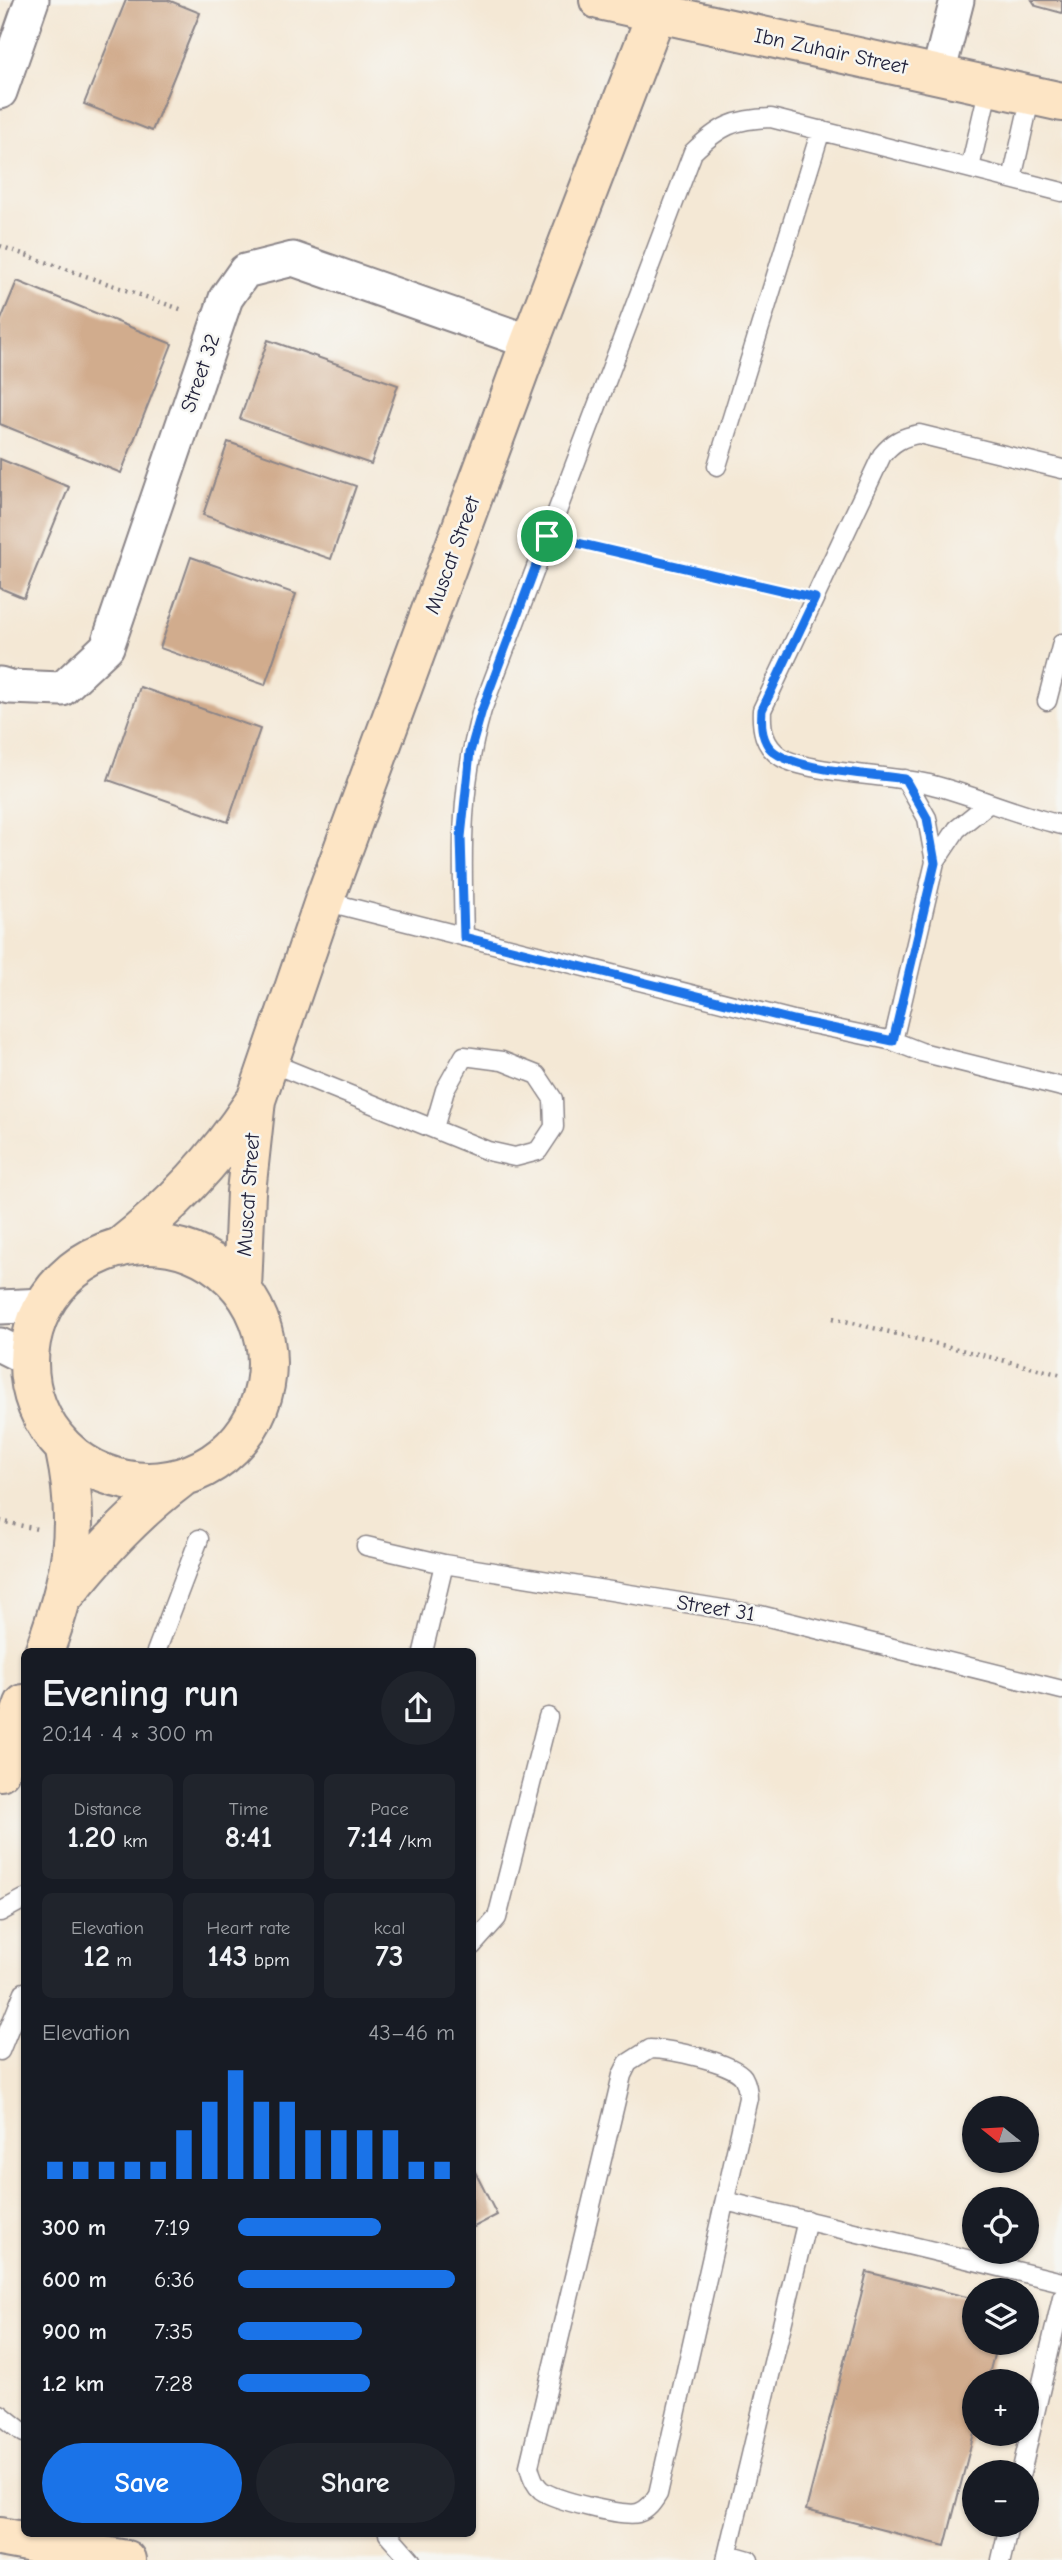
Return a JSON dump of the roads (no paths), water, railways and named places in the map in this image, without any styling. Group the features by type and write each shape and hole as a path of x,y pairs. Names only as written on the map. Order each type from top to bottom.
{"street":[{"path":"0,92 32,0"},
{"name":"Ibn Zuhair Street","path":"599,0 1046,99"},
{"path":"938,74 957,0"},
{"name":"Muscat Street","path":"242,1290 246,1192 256,1100 324,901 530,342 656,14"},
{"name":"Street 32","path":"0,684 10,687 62,689 107,646 217,322 226,298 245,271 293,258 530,342"},
{"name":"Muscat Street","path":"119,1248 160,1216 197,1179 229,1141 256,1100"},
{"path":"64,1596 118,1533 147,1504 179,1480 212,1465 239,1441 258,1410 268,1372 264,1332 242,1290 221,1266 185,1248 139,1243 94,1255 57,1285 14,1352 44,1424 65,1451 90,1468 118,1480 149,1483 179,1480"},
{"path":"0,1307 45,1305"},
{"path":"45,1648 64,1596 74,1538 71,1479 65,1451"},
{"path":"0,1771 21,1712"},
{"path":"0,2537 35,2552 125,2560"}],"lane":[{"path":"970,168 989,86"},
{"path":"1012,179 1046,99"},
{"path":"464,937 461,837 470,752 482,710 693,152 714,131 742,119 771,117 1062,192"},
{"path":"717,466 821,130"},
{"path":"1062,469 919,434 904,436 892,443 882,454 762,710 764,736 770,748 792,762 905,779 1062,825"},
{"path":"1046,701 1062,643"},
{"path":"905,779 927,818 935,863"},
{"path":"893,1041 935,863 957,829 988,804"},
{"path":"324,901 793,1020 893,1041 921,1052 1062,1087"},
{"path":"269,1062 488,1151 514,1157 538,1151 554,1127 553,1099 537,1074 502,1061 464,1056 445,1090 434,1128"},
{"path":"158,1648 199,1539"},
{"name":"Street 31","path":"366,1546 444,1564 760,1615 1062,1690"},
{"path":"424,1648 444,1564"},
{"path":"476,1942 497,1919 548,1717"},
{"path":"0,1912 21,1901"},
{"path":"0,2051 21,1999"},
{"path":"650,2049 664,2049 733,2069 742,2076 748,2098 725,2201 658,2494 651,2506 639,2512 626,2513 552,2496 540,2490 532,2479 529,2466 531,2453 622,2076 628,2063 638,2053 650,2049"},
{"path":"725,2201 1062,2281"},
{"path":"749,2560 727,2557 807,2220"},
{"path":"1024,2460 1062,2297"},
{"path":"0,2414 21,2431"},
{"path":"391,2537 411,2560"},
{"path":"1001,2560 1006,2537"}]}
